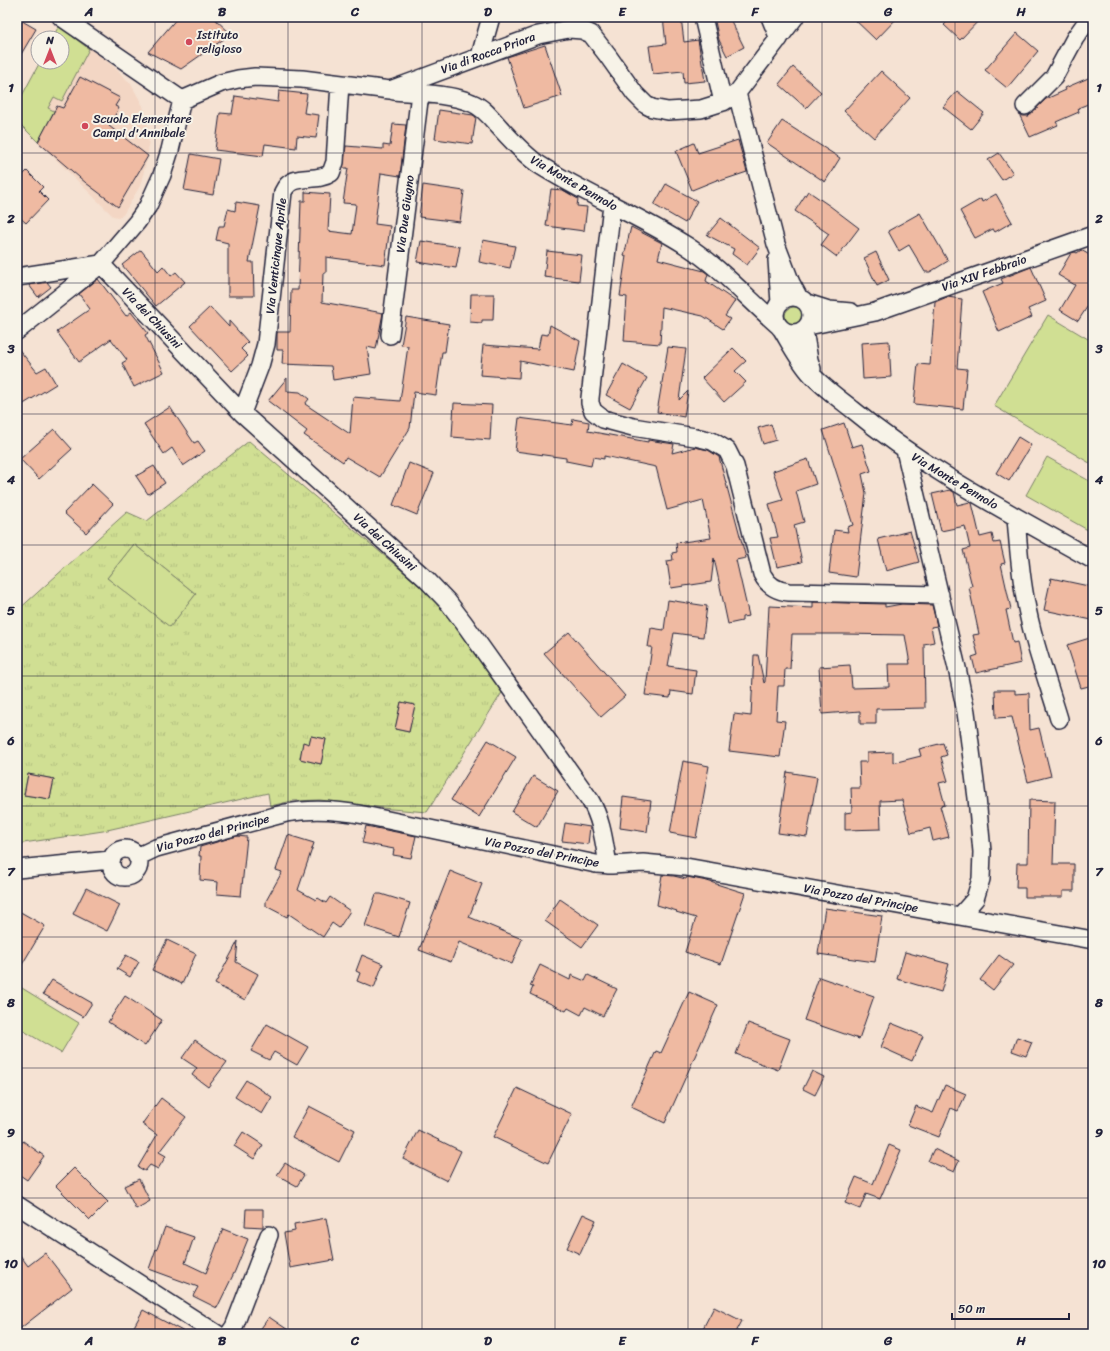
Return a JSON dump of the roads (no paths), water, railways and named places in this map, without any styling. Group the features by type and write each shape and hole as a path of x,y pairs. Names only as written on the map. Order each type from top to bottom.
{"street":[{"path":"17,332 101,264 138,222 162,175 170,150 182,100 61,17"},
{"path":"480,56 491,17"},
{"path":"703,17 723,102"},
{"path":"770,17 779,39"},
{"name":"Via di Rocca Priora","path":"182,100 221,83 247,78 284,77 390,90 548,32 569,29 587,32 594,37 629,87 646,105 663,111 701,109 723,102 737,93 795,17"},
{"path":"1025,106 1054,77 1073,41 1090,17"},
{"name":"Via Venticinque Aprile","path":"242,413 260,366 266,344 283,192 287,184 292,182 325,176 331,173 334,162 340,84"},
{"name":"Via Monte Pennolo","path":"390,90 453,98 475,104 490,116 514,144 532,160 560,177 647,223 688,247 711,264 734,285 779,316 810,373 868,422 905,450 962,486 1093,560"},
{"name":"Via Due Giugno","path":"390,335 420,93"},
{"path":"737,93 776,244 791,283 803,301 810,307 812,316 806,328 793,333 788,332 779,316 776,244"},
{"path":"612,205 590,398 590,403 596,415 608,421 642,429 701,438 712,441 727,450 736,466 762,574 767,582 774,588 790,592 940,596"},
{"name":"Via XIV Febbraio","path":"806,328 875,312 1093,235"},
{"path":"17,277 101,264"},
{"name":"Via dei Chiusini","path":"101,264 242,413 421,574 453,608 590,800 596,810 600,823 608,865"},
{"path":"779,316 789,298 803,301"},
{"name":"Via XIV Febbraio","path":"803,301 836,312 875,312"},
{"name":"Via Monte Pennolo","path":"806,328 808,354 811,367 817,377 827,388"},
{"path":"905,450 956,661 966,712 977,798 982,852 982,870 978,893 973,903 960,916"},
{"path":"1016,517 1025,599 1035,642 1059,719"},
{"name":"Via Pozzo del Principe","path":"137,857 156,848 286,813 321,810 364,815 590,863 608,865 644,863 686,867 1093,940"},
{"path":"125,849 130,850 137,857 139,860 138,869 135,873 127,877 122,877 114,873 111,860 116,852 125,849"},
{"path":"17,869 111,860"},
{"path":"17,1205 216,1334"},
{"path":"228,1334 234,1327 269,1235"}],"place":[{"name":"Istituto religioso","path":"189,42"},
{"name":"Scuola Elementare Campi d'Annibale","path":"85,126"}]}
